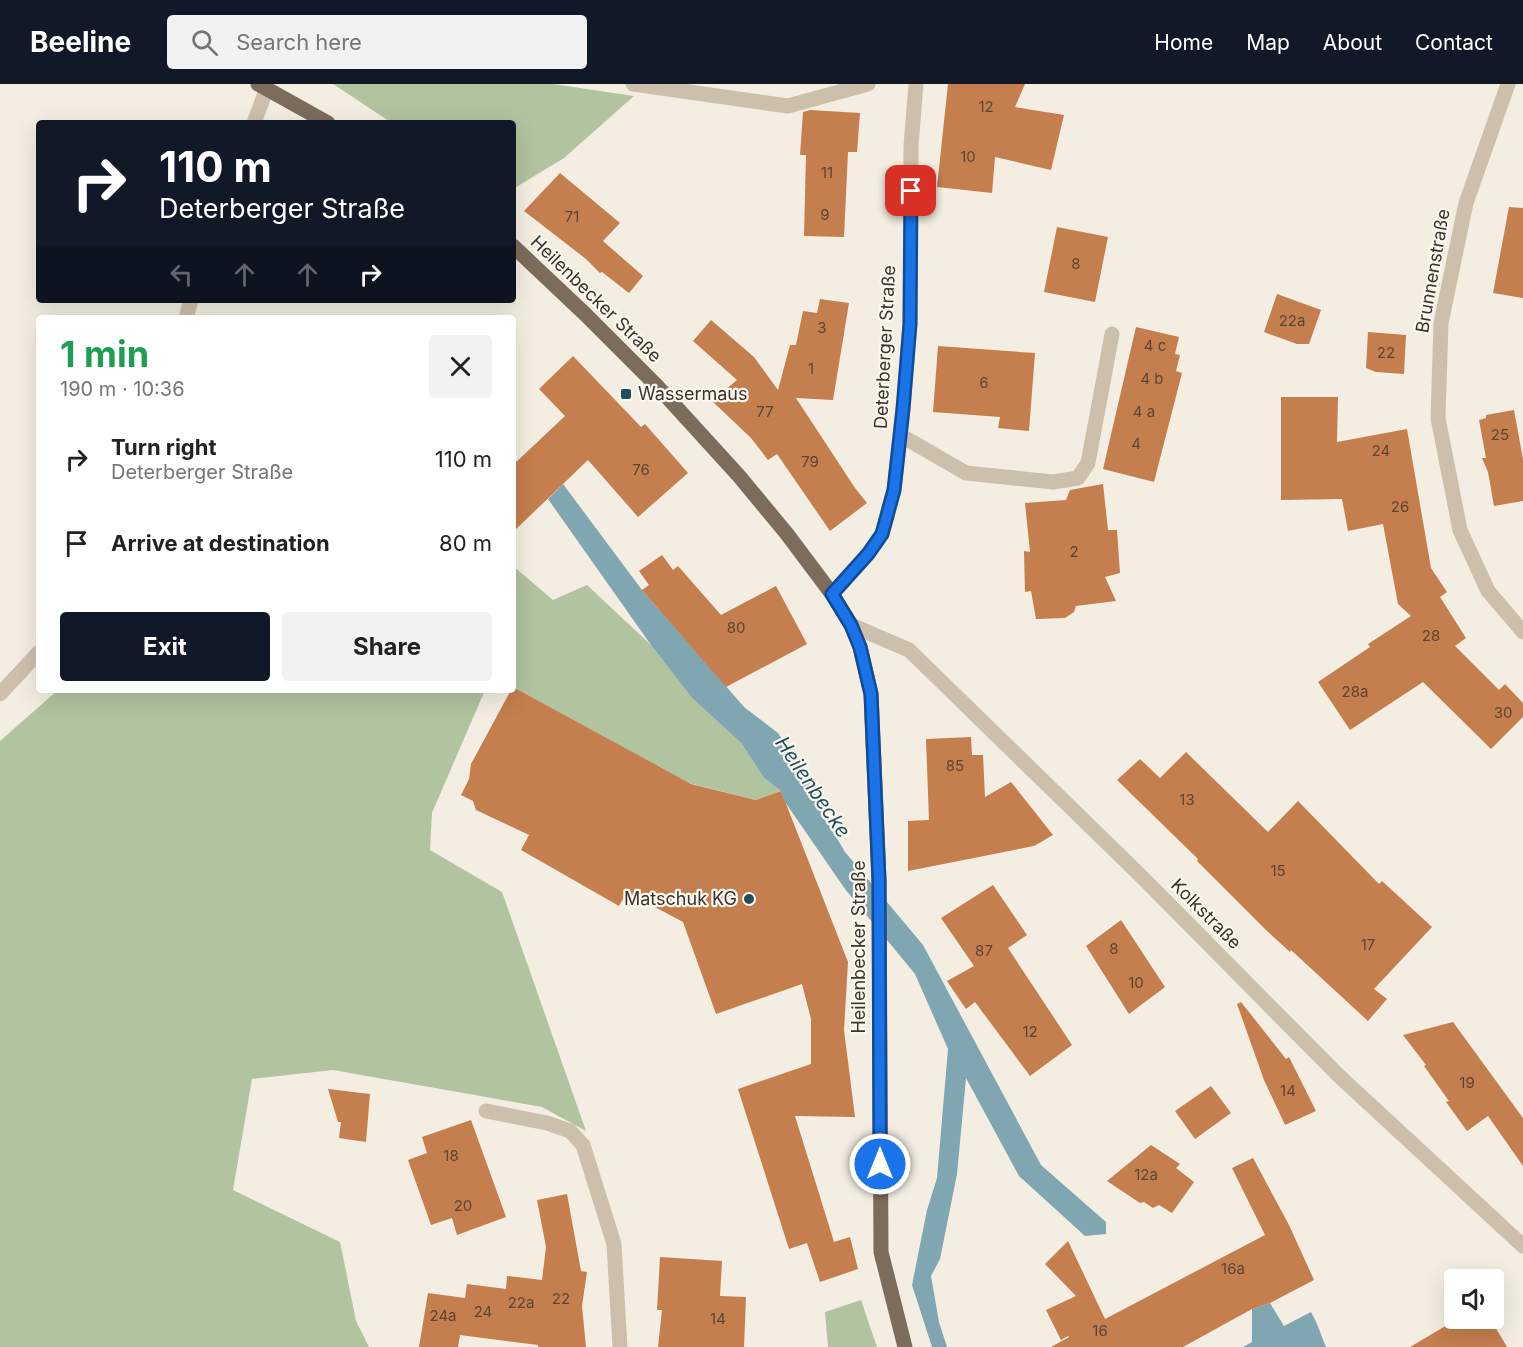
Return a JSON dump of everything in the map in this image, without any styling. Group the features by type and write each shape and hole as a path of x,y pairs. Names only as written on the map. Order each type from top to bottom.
{"main road":[{"path":"262,86 323,120"},
{"name":"Heilenbecker Straße","path":"516,249 657,386 746,484 832,594 851,625 860,647 871,694 879,880 880,1252 905,1347"}],"street":[{"path":"633,84 788,106 868,84"},
{"name":"Deterberger Straße","path":"832,594 868,554 882,534 894,490 910,324 911,146 916,84"},
{"name":"Brunnenstraße","path":"1508,84 1466,203 1440,323 1438,418 1460,530 1488,591 1523,632"},
{"path":"255,120 262,86"},
{"path":"900,435 966,473 1053,482 1078,477 1088,463 1112,334"},
{"name":"Kolkstraße","path":"851,625 909,650 1143,878 1338,1076 1523,1246"},
{"path":"0,694 36,655"},
{"path":"486,1110 547,1123 570,1131 583,1145 614,1244 620,1347"}],"green space":[{"path":"333,84 553,84 634,96 564,158 516,187 516,120 387,120"},
{"path":"516,569 553,600 587,585 651,645 692,698 741,743 764,778 781,791 756,800 685,782 516,689"},
{"path":"55,693 484,693 432,813 430,850 502,892 586,1131 542,1107 333,1070 252,1079 233,1190 340,1242 356,1321 369,1347 0,1347 0,741"},
{"path":"861,1300 877,1347 828,1347 825,1312"}],"water":[{"path":"563,484 642,590 744,707 778,733 806,773 829,825 845,852 923,945 1041,1165 1106,1222 1106,1234 1085,1236 1019,1176 966,1078 957,1174 940,1259 931,1276 939,1322 947,1347 932,1347 912,1285 927,1210 937,1178 948,1049 915,974 845,889 785,802 781,791 764,778 741,743 692,698 651,645 548,499"},
{"path":"1270,1303 1284,1326 1311,1312 1326,1347 1243,1347 1252,1342 1252,1309"}],"building":[{"path":"948,84 1025,84 1015,107 1064,115 1051,170 995,157 992,193 937,187"},
{"path":"810,110 860,113 857,152 848,152 844,237 804,236 806,155 800,155 803,112"},
{"path":"560,173 620,223 603,241 643,276 629,293 602,272 600,273 586,259 524,211"},
{"path":"1509,207 1523,208 1523,298 1493,293"},
{"path":"1057,227 1108,237 1095,302 1044,292"},
{"path":"1277,294 1321,310 1309,344 1297,344 1264,332"},
{"path":"820,299 849,303 833,400 796,398 867,503 830,531 777,454 768,460 751,438 712,401 737,380 693,341 711,320 754,357 778,390 790,345 796,345 803,311 817,313"},
{"path":"1136,327 1179,337 1175,354 1180,355 1176,371 1182,373 1154,482 1103,469"},
{"path":"1368,332 1406,335 1404,374 1376,372 1366,368"},
{"path":"938,346 1035,353 1029,431 998,428 1000,417 933,412"},
{"path":"573,356 641,427 645,424 688,473 638,517 588,460 516,529 516,462 565,416 539,389"},
{"path":"1281,397 1338,397 1337,442 1407,429 1431,568 1447,592 1440,597 1466,638 1455,646 1499,690 1505,684 1523,703 1523,717 1491,749 1423,682 1350,730 1318,682 1370,647 1368,644 1411,616 1398,604 1383,524 1348,531 1342,499 1281,500"},
{"path":"1514,410 1523,459 1523,501 1494,506 1488,472 1482,458 1486,458 1479,420 1486,418 1486,415"},
{"path":"1103,484 1108,530 1117,530 1120,573 1105,577 1116,601 1076,606 1074,612 1065,618 1036,619 1031,591 1025,592 1024,551 1030,552 1025,503 1066,500 1070,490"},
{"path":"662,555 673,570 678,566 721,615 776,586 807,644 726,687 642,590 649,585 639,571"},
{"name":"Matschuk KG","path":"516,689 691,784 756,800 781,791 848,962 844,1030 855,1117 795,1116 834,1242 850,1237 858,1269 820,1282 807,1243 789,1249 738,1089 811,1064 811,1019 802,984 716,1014 683,922 627,892 619,906 521,850 529,835 476,810 473,801 461,795 469,779 471,764 509,693 516,693"},
{"path":"971,737 972,755 983,755 985,797 1011,782 1053,835 1034,846 908,871 908,821 929,820 926,739"},
{"path":"1186,752 1268,832 1298,801 1379,884 1382,881 1432,927 1374,989 1387,999 1368,1021 1266,930 1117,780 1140,759 1160,778"},
{"path":"993,885 1027,935 1008,948 1072,1045 1030,1076 975,1002 966,1009 947,981 974,966 941,918"},
{"path":"1121,920 1165,987 1129,1014 1086,946"},
{"path":"1241,1002 1286,1059 1289,1057 1316,1111 1285,1125 1264,1080 1237,1004"},
{"path":"1453,1022 1523,1118 1523,1166 1488,1116 1467,1131 1446,1102 1449,1101 1424,1066 1426,1065 1403,1035"},
{"path":"1211,1086 1231,1113 1195,1139 1175,1111"},
{"path":"328,1089 370,1094 366,1142 339,1138 341,1122 338,1122"},
{"path":"471,1120 506,1217 457,1235 452,1218 431,1225 408,1160 427,1153 422,1137"},
{"path":"1151,1145 1180,1164 1176,1168 1194,1182 1172,1213 1159,1205 1153,1208 1144,1202 1140,1203 1107,1181"},
{"path":"1253,1158 1289,1225 1314,1280 1270,1303 1252,1309 1183,1347 1051,1347 1069,1337 1061,1340 1046,1310 1076,1296 1045,1264 1068,1241 1105,1319 1265,1235 1232,1168"},
{"path":"567,1194 581,1271 587,1272 582,1306 586,1347 538,1347 538,1345 460,1335 458,1347 419,1347 428,1293 465,1298 467,1284 506,1289 507,1276 542,1280 546,1247 537,1200"},
{"path":"660,1257 722,1261 720,1296 746,1297 744,1347 658,1347 662,1310 657,1310"},
{"path":"1444,1327 1444,1329 1496,1329 1507,1347 1410,1347"}],"place":[{"name":"Wassermaus","path":"626,394"},
{"name":"Matschuk KG","path":"749,899"}],"route":[{"path":"880,1164 879,880 871,694 860,647 851,625 832,594 868,554 882,534 894,490 910,324 911,191"}],"water label":[{"name":"Heilenbecke","path":"813,787"}]}
